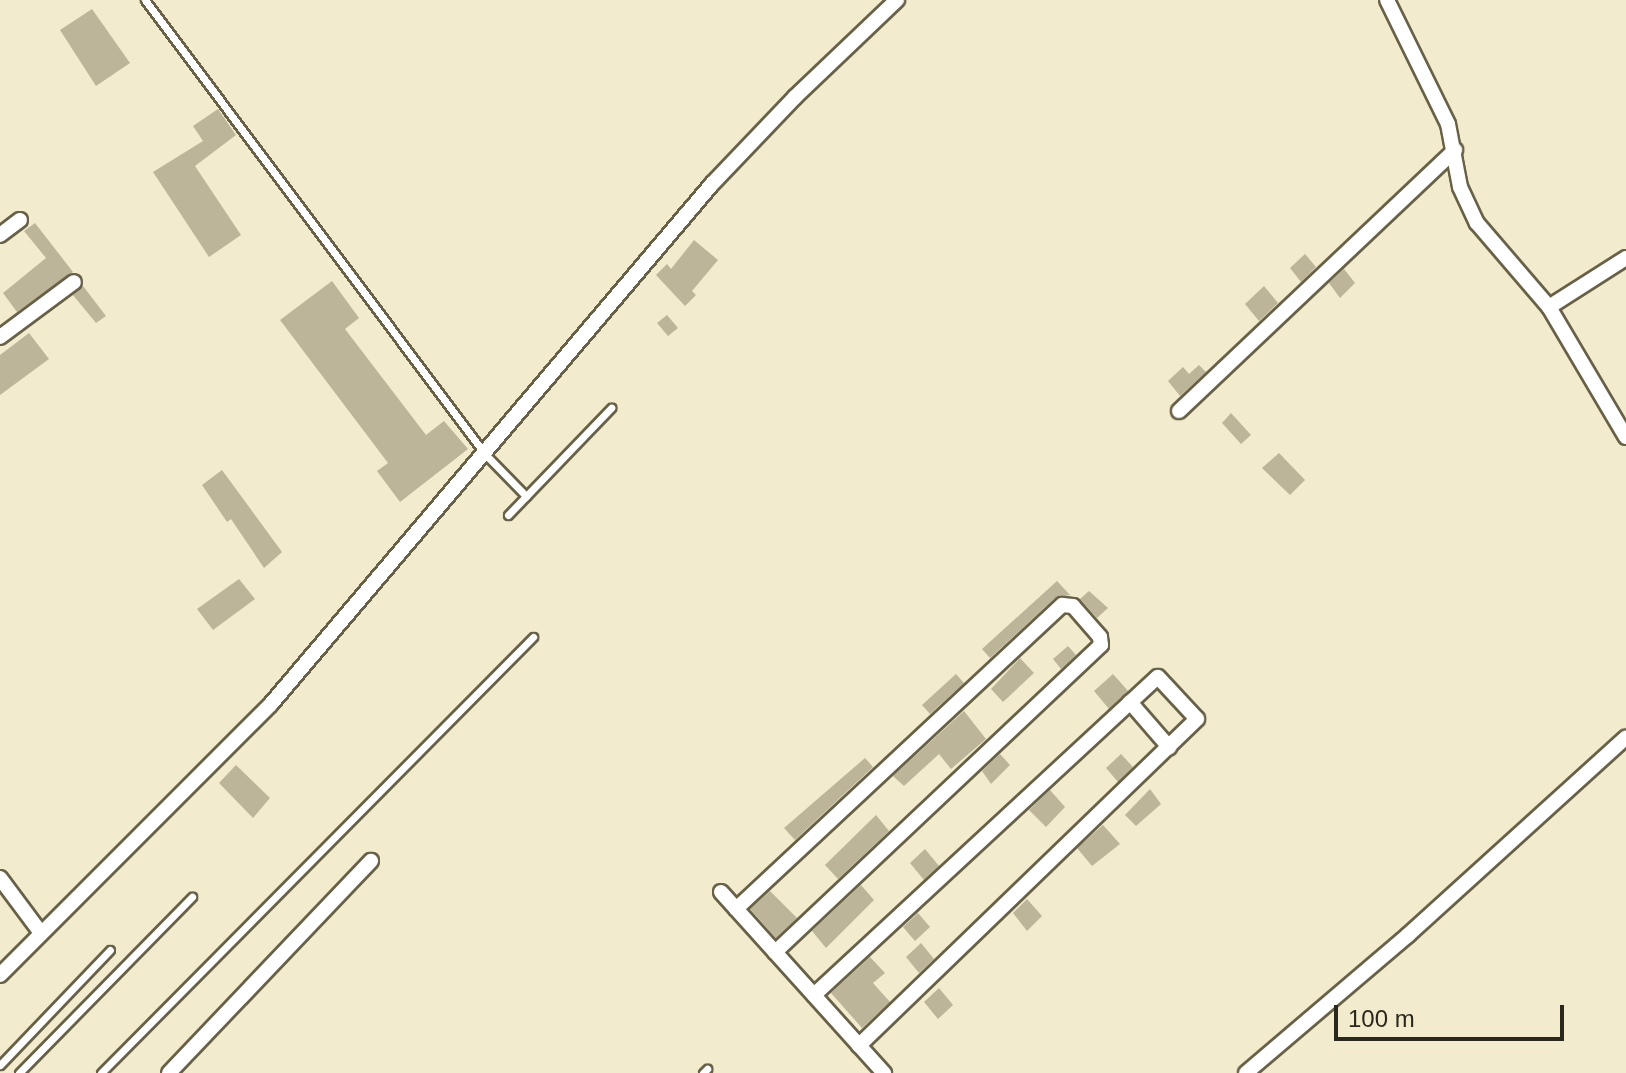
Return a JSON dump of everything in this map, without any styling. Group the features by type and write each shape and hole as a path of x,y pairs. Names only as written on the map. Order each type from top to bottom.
{"street":[{"path":"0,975 271,704 712,184 795,97 897,0"},
{"path":"1387,0 1448,124 1460,187 1477,223 1549,307 1626,437"},
{"path":"1179,411 1455,150"},
{"path":"0,235 20,220"},
{"path":"1549,307 1626,258"},
{"path":"0,337 74,282"},
{"path":"736,909 1062,605 1073,606 1100,637 1101,645 775,952"},
{"path":"814,995 1158,677 1197,719 859,1045"},
{"path":"1130,702 1169,747"},
{"path":"1246,1073 1420,924 1626,737"},
{"path":"169,1073 371,861"},
{"path":"0,878 41,933"},
{"path":"721,892 884,1073"}],"lane":[{"path":"145,0 485,454 526,496"},
{"path":"508,515 611,408"},
{"path":"101,1073 533,637"},
{"path":"19,1073 192,897"},
{"path":"0,1065 110,950"}],"building":[{"path":"92,9 130,63 96,86 60,30"},
{"path":"218,109 236,135 195,166 241,235 209,257 153,172 203,141 193,126"},
{"path":"35,223 73,272 17,312 3,293 46,258 24,231"},
{"path":"694,240 718,260 692,291 696,295 685,306 656,275 667,264 671,269"},
{"path":"1305,254 1316,267 1301,282 1290,268"},
{"path":"1344,269 1355,283 1340,298 1329,283"},
{"path":"332,281 359,318 345,329 426,435 444,421 468,449 400,502 377,471 388,463 280,320"},
{"path":"83,286 106,316 96,323 73,295"},
{"path":"1264,286 1278,303 1259,321 1245,304"},
{"path":"667,315 678,328 668,336 657,323"},
{"path":"29,333 49,359 0,395 0,355"},
{"path":"1199,365 1206,372 1180,396 1168,381 1183,367 1189,374"},
{"path":"1231,413 1251,435 1241,444 1222,423"},
{"path":"1279,453 1305,480 1290,495 1262,468"},
{"path":"222,470 282,552 264,568 231,519 227,522 202,485"},
{"path":"239,579 255,599 213,630 197,609"},
{"path":"1057,581 1070,595 1055,598 990,658 982,649"},
{"path":"1089,591 1108,608 1097,618 1080,599"},
{"path":"1068,646 1076,655 1061,669 1053,659"},
{"path":"1020,658 1034,673 1003,702 991,689"},
{"path":"956,674 964,683 930,714 922,705"},
{"path":"1113,674 1128,691 1109,709 1094,691"},
{"path":"964,711 986,739 951,769 939,754 904,786 893,776"},
{"path":"1000,754 1010,765 991,784 982,771"},
{"path":"1121,754 1133,767 1118,782 1106,768"},
{"path":"865,758 873,767 795,840 784,828"},
{"path":"236,765 270,798 253,818 219,783"},
{"path":"1150,789 1161,804 1136,826 1125,815"},
{"path":"1050,790 1065,807 1046,827 1029,810"},
{"path":"876,815 889,831 838,879 825,865"},
{"path":"1103,825 1120,844 1092,866 1077,848"},
{"path":"925,849 939,866 924,880 910,863"},
{"path":"861,885 874,900 826,948 812,931"},
{"path":"770,891 797,918 776,938 750,909"},
{"path":"1027,899 1042,916 1027,931 1013,913"},
{"path":"918,913 930,927 915,941 903,927"},
{"path":"921,943 934,959 919,973 906,957"},
{"path":"870,957 885,973 873,983 890,1002 862,1028 831,993"},
{"path":"939,988 953,1005 938,1019 924,1002"}]}
